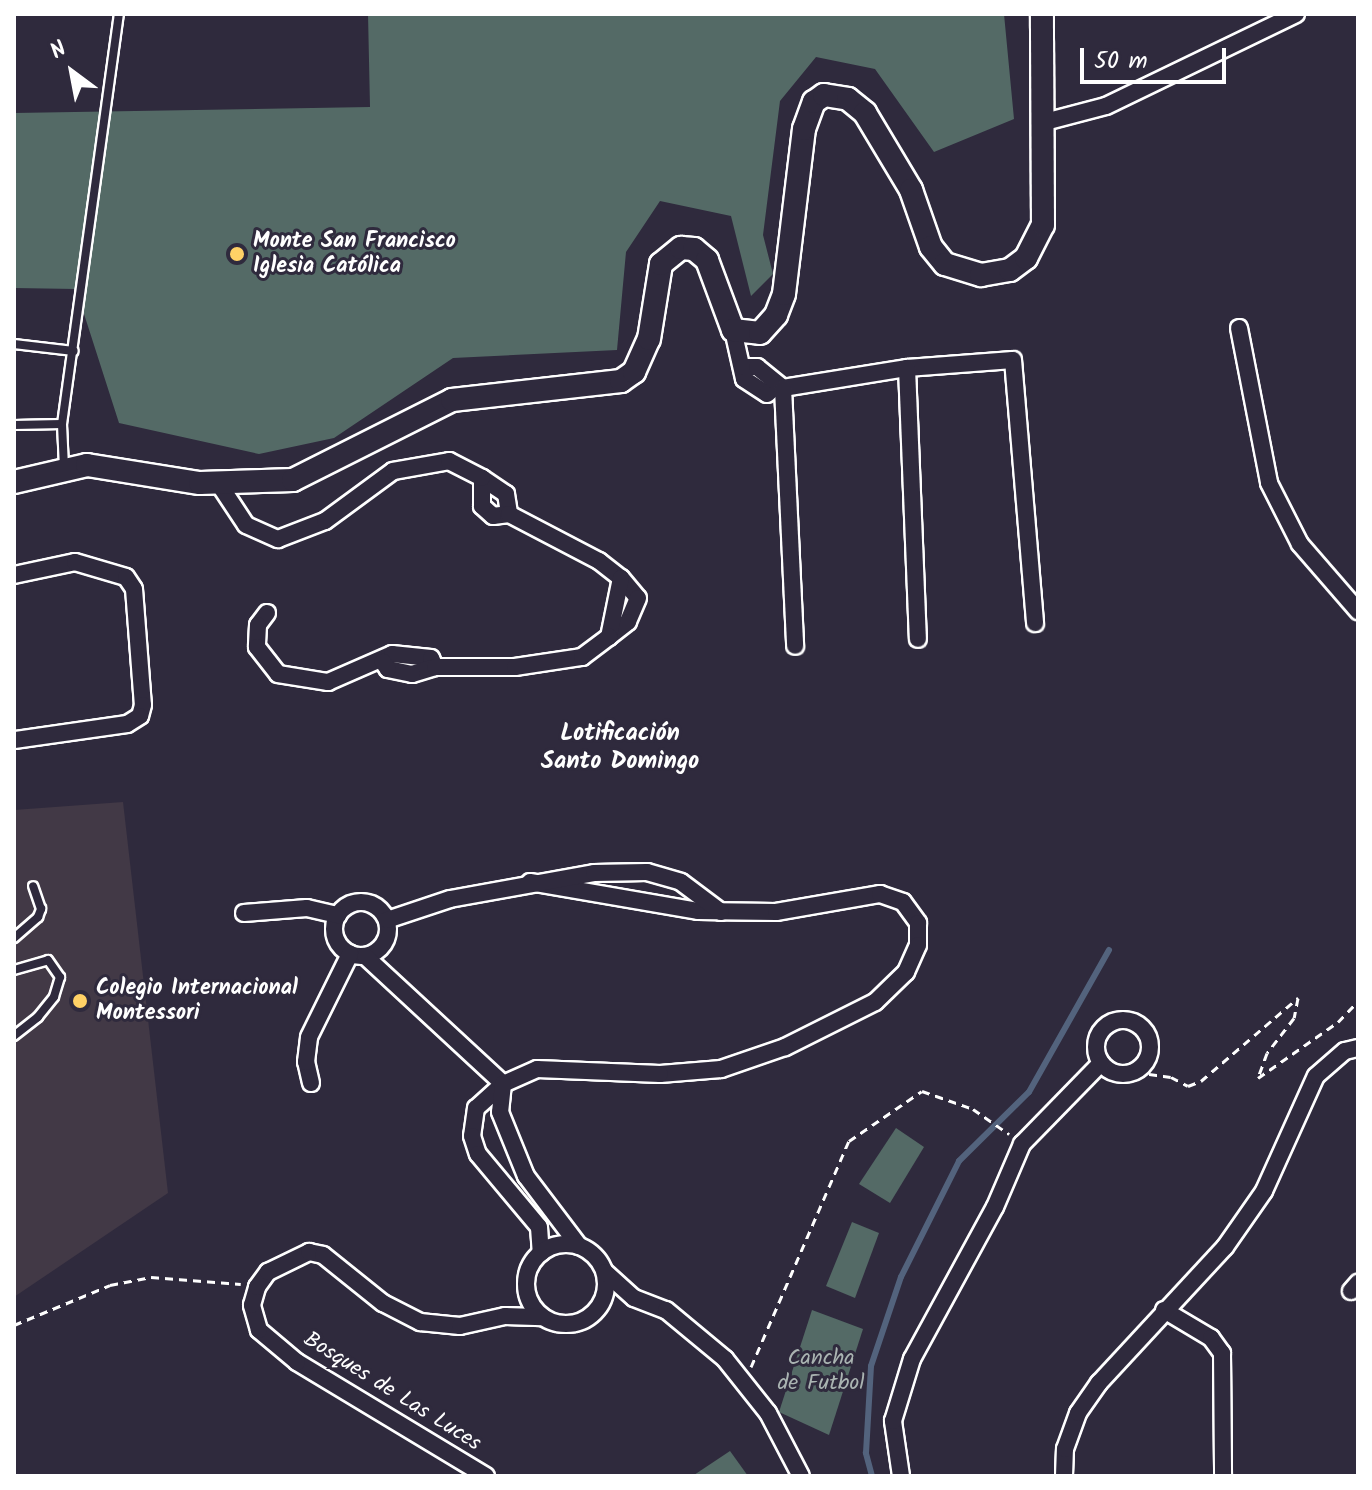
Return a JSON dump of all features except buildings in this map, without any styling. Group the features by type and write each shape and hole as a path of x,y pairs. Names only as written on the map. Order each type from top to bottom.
{"main road":[{"path":"14,482 64,468 110,466 219,484 310,475 452,400 621,381 634,372 649,339 661,264 681,248 694,249 707,260 733,330 760,333 776,315 784,294 804,129 814,102 835,94 865,113 911,190 931,247 945,264 981,275 1010,270 1037,243 1043,225 1042,14"}],"street":[{"path":"1041,123 1106,106 1296,14"},
{"path":"1239,328 1269,483 1300,544 1358,611"},
{"path":"733,330 743,367 766,372 776,378 780,387 795,646"},
{"path":"780,387 907,368 1013,360 1035,623"},
{"path":"907,368 918,639"},
{"path":"219,484 246,525 278,539 325,521 393,471 449,461 506,494 509,514"},
{"path":"267,613 258,625 257,647 278,674 328,682 383,662 388,669 412,674 435,667 515,667 582,657 628,622 638,598 621,578 509,514 493,516 482,506 482,478"},
{"path":"14,575 75,562 126,577 134,589 143,705 140,716 127,724 14,740"},
{"path":"609,637 621,578"},
{"path":"387,920 530,882 647,872 681,882 721,912"},
{"path":"492,1319 527,1281 541,1253 539,1227 488,1169 472,1136 476,1108 503,1084 537,1069 660,1074 721,1069 785,1047 875,1002 906,972 918,945 918,923 903,902 880,894 776,912 721,912 530,882"},
{"path":"311,1083 306,1062 309,1037 357,955 384,943 387,920 377,906 360,901 338,915 334,933 357,955 503,1084"},
{"path":"244,913 307,908 338,915"},
{"path":"1116,1021 1133,1022 1146,1032 1151,1050 1135,1072 1116,1074 1101,1063 1096,1047 1102,1031 1116,1021"},
{"path":"1064,1476 1065,1449 1078,1413 1164,1310 1225,1247 1264,1191 1316,1076 1345,1051 1358,1048"},
{"path":"901,1476 893,1421 912,1359 995,1207 1022,1144 1101,1063"},
{"path":"503,1084 500,1112 526,1176 579,1246 590,1252 605,1272 634,1298 666,1310 742,1380 768,1413 801,1476"},
{"path":"541,1253 553,1246 579,1246"},
{"path":"257,1287 268,1272 309,1252 323,1255 383,1303 420,1322 460,1326 492,1319 543,1317 577,1323 600,1304 634,1298"},
{"path":"600,1304 605,1272"},
{"path":"527,1281 529,1300 543,1317"},
{"name":"Bosques de Las Luces","path":"257,1287 252,1305 259,1330 297,1362 486,1476"},
{"path":"1164,1310 1211,1338 1222,1353 1223,1476"}],"lane":[{"path":"64,468 62,424 119,14"},
{"path":"14,344 74,351"},
{"path":"14,425 62,424"},
{"path":"14,938 38,917 41,909 33,886"},
{"path":"14,970 48,960 60,977 54,997 14,1036"}],"path":[{"path":"1135,1072 1171,1077 1188,1086 1201,1081 1298,998 1294,1018 1267,1053 1258,1078 1338,1022 1358,1001"},
{"path":"742,1380 781,1307 849,1141 922,1091 973,1109 1012,1137"},
{"path":"14,1325 110,1285 151,1277 257,1287"}],"shaded area":[{"name":"Colegio Internacional Montessori","path":"123,802 168,1193 14,1297 14,810"}],"green space":[{"path":"368,14 1004,14 1014,119 934,152 875,69 816,57 780,101 763,235 773,274 751,296 731,216 660,201 626,252 617,350 453,358 334,438 259,454 119,423 76,289 14,288 14,113 370,107"},
{"path":"896,1128 924,1147 890,1203 859,1184"},
{"path":"852,1222 879,1233 855,1298 826,1286"},
{"name":"Cancha de Futbol","path":"812,1310 863,1329 829,1435 779,1412"},
{"path":"730,1451 748,1476 694,1475"}],"waterway":[{"path":"872,1476 866,1453 871,1366 901,1277 959,1161 1029,1092 1109,950"}],"place":[{"name":"Monte San Francisco Iglesia Católica","path":"237,254"},
{"name":"Colegio Internacional Montessori","path":"80,1001"}],"district":[{"name":"Lotificación Santo Domingo","path":"620,748"}]}
